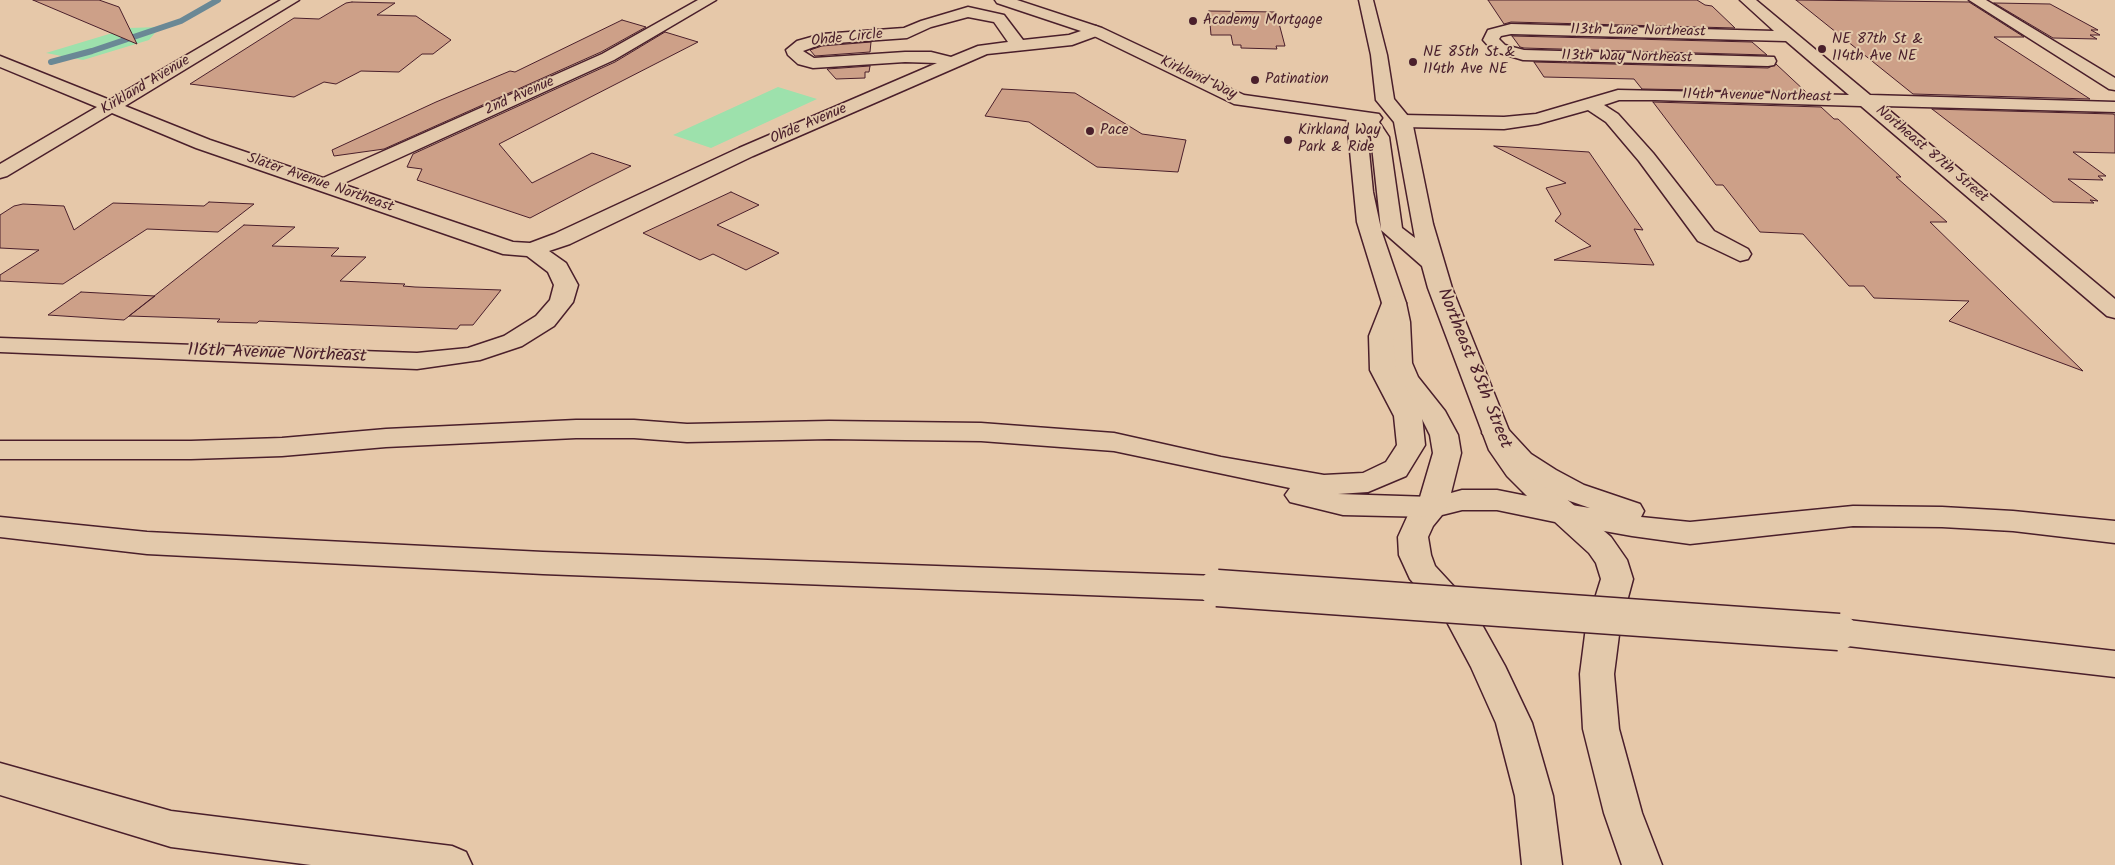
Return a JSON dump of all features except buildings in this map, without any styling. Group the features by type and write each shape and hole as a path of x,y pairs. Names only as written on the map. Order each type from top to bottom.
{"main road":[{"name":"Kirkland Avenue","path":"0,172 292,0"},
{"name":"2nd Avenue","path":"326,184 608,57 709,0"},
{"name":"Kirkland Way","path":"1002,0 1096,32 1139,50 1218,91 1240,100 1403,121"},
{"path":"1366,0 1379,55 1385,100 1403,121"},
{"name":"Northeast 87th Street","path":"1747,0 2115,311"},
{"path":"1976,0 2115,85"},
{"name":"Ohde Circle","path":"952,62 931,57 905,57 813,63 796,55 794,50 803,44 822,39 907,33 926,24 968,12 999,18 1018,44"},
{"name":"113th Lane Northeast","path":"1491,40 1494,33 1511,30 1789,36"},
{"name":"Ohde Avenue","path":"532,250 562,239 746,152 984,49 1018,44 1072,40 1096,32"},
{"path":"1625,32 1649,58"},
{"name":"113th Way Northeast","path":"1491,40 1499,48 1523,55 1768,61"},
{"name":"Slater Avenue Northeast","path":"0,61 204,144 326,184 511,249 532,250"},
{"name":"114th Avenue Northeast","path":"1403,121 1504,124 1538,119 1618,95 1655,94 2115,106"},
{"path":"1356,116 1385,100"},
{"path":"1590,103 1612,118 1646,157 1706,236 1740,254"},
{"path":"1356,116 1373,126 1380,137 1392,230 1432,262"},
{"path":"1356,116 1363,192 1368,222 1394,302 1398,322 1399,363 1406,379 1435,417 1444,435 1447,452 1432,507 1419,522 1413,537 1415,555 1421,571 1460,614 1488,666 1514,723 1534,796 1542,865"},
{"name":"Northeast 85th Street","path":"1403,121 1422,224 1432,262 1470,370 1503,450 1517,469 1600,545 1610,560 1617,579 1616,592 1603,627 1596,674 1601,729 1623,812 1642,865"},
{"name":"116th Avenue Northeast","path":"0,345 417,361 471,355 513,340 545,321 561,302 566,285 558,268 532,250"},
{"path":"0,450 191,450 282,447 386,438 576,429 634,429 687,433 829,430 981,432 1114,442 1221,466 1324,485 1368,482 1396,469 1411,445 1408,416 1383,370 1382,336 1394,302"},
{"path":"1496,434 1521,460 1546,477 1574,492 1609,506 1644,515 1685,520 1774,525"},
{"path":"1221,466 1275,489 1343,505 1432,507 1462,500 1497,500 1632,526 1690,533 1853,516 1942,517 2013,521 2115,532"},
{"path":"0,527 147,543 534,563 1217,588 1839,632 2115,664"},
{"path":"0,779 171,829 452,865"}],"green space":[{"path":"160,27 149,40 83,60 46,53 129,28"},
{"path":"778,87 817,99 711,148 673,135"}],"waterway":[{"path":"51,62 92,51 181,21 218,0"}],"place":[{"name":"Academy Mortgage","path":"1193,21"},
{"name":"NE 87th St & 114th Ave NE","path":"1822,49"},
{"name":"NE 85th St & 114th Ave NE","path":"1413,62"},
{"name":"Patination","path":"1255,80"},
{"name":"Pace","path":"1090,131"},
{"name":"Kirkland Way Park & Ride","path":"1288,140"}]}
